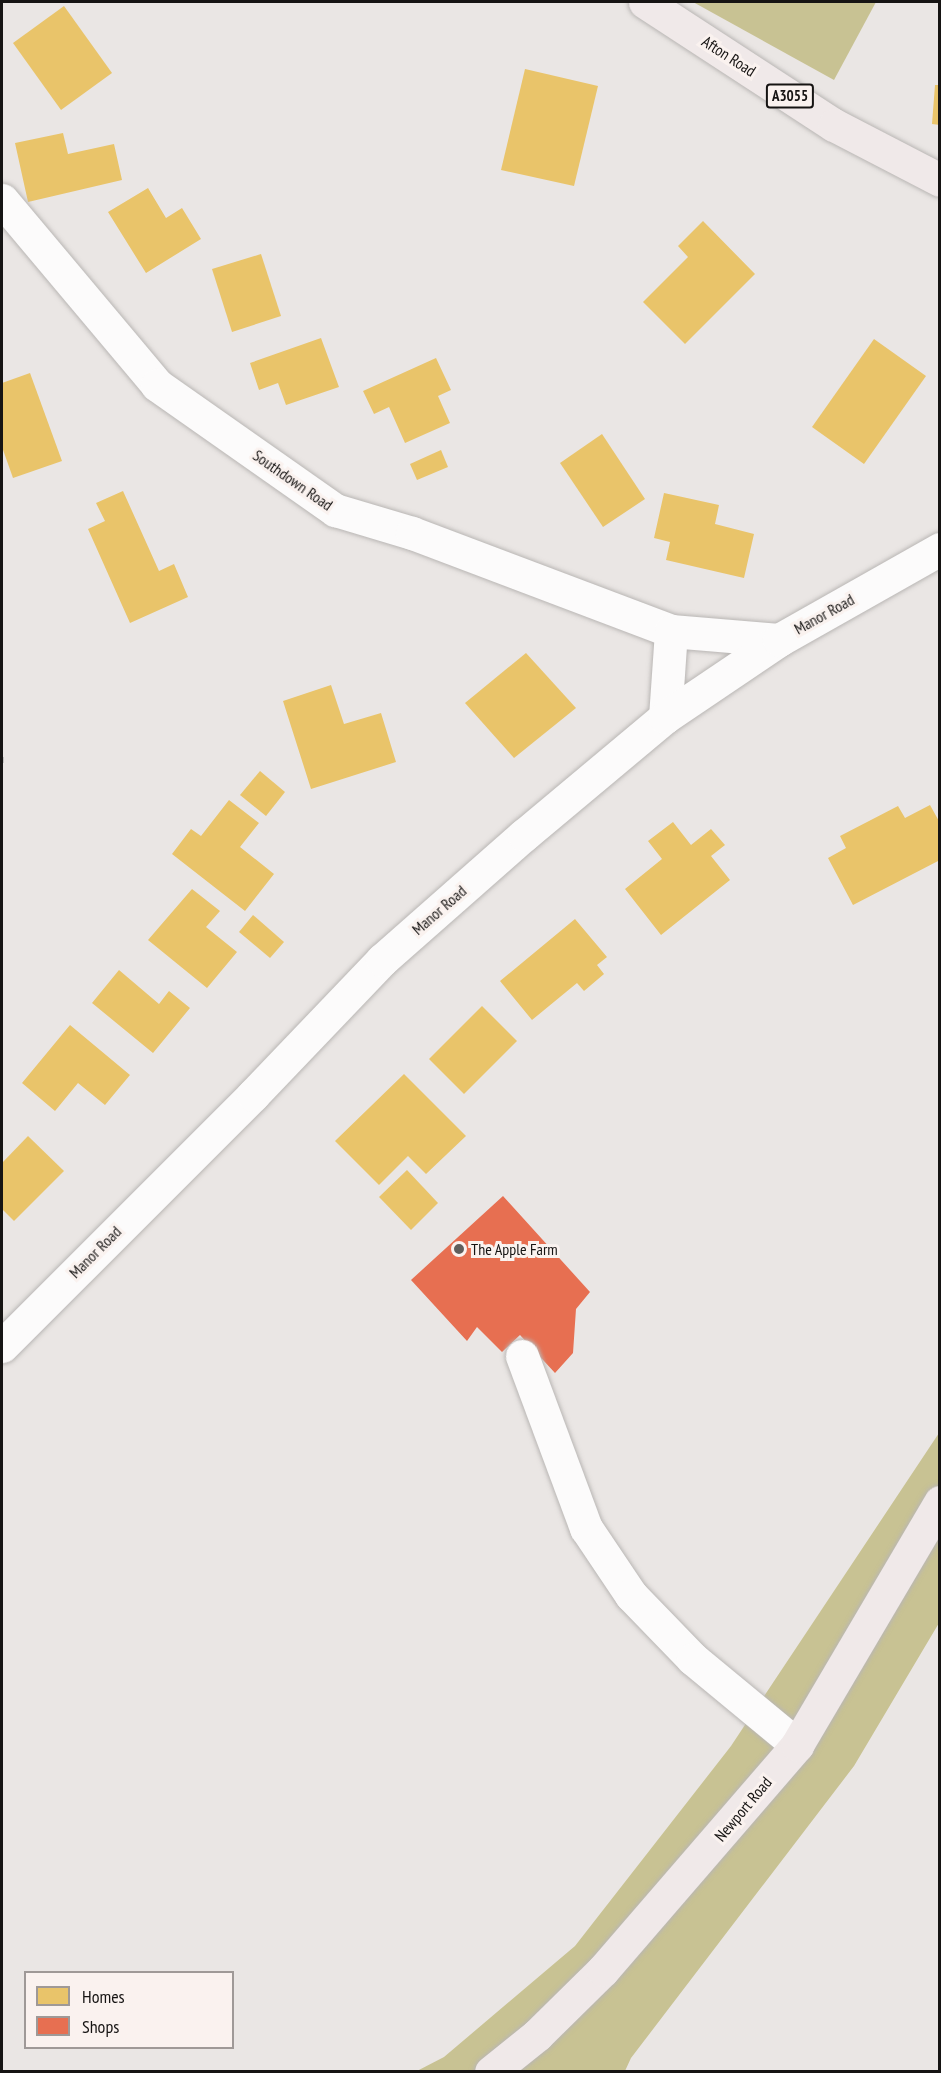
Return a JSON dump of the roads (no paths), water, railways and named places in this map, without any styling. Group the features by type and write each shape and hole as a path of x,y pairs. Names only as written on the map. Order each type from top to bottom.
{"main road":[{"name":"Afton Road","path":"645,2 834,125 939,180"},
{"name":"Newport Road","path":"491,2072 537,2035 603,1970 796,1745 939,1502"}],"street":[{"name":"Southdown Road","path":"2,200 157,385 335,510 412,533 670,631 779,640"},
{"name":"Manor Road","path":"2,1346 253,1095 382,960 665,717 779,640 939,549"},
{"path":"665,717 670,631"},
{"path":"522,1356 586,1528 630,1595 693,1659 796,1745"}],"place":[{"name":"The Apple Farm","path":"459,1249"}]}
